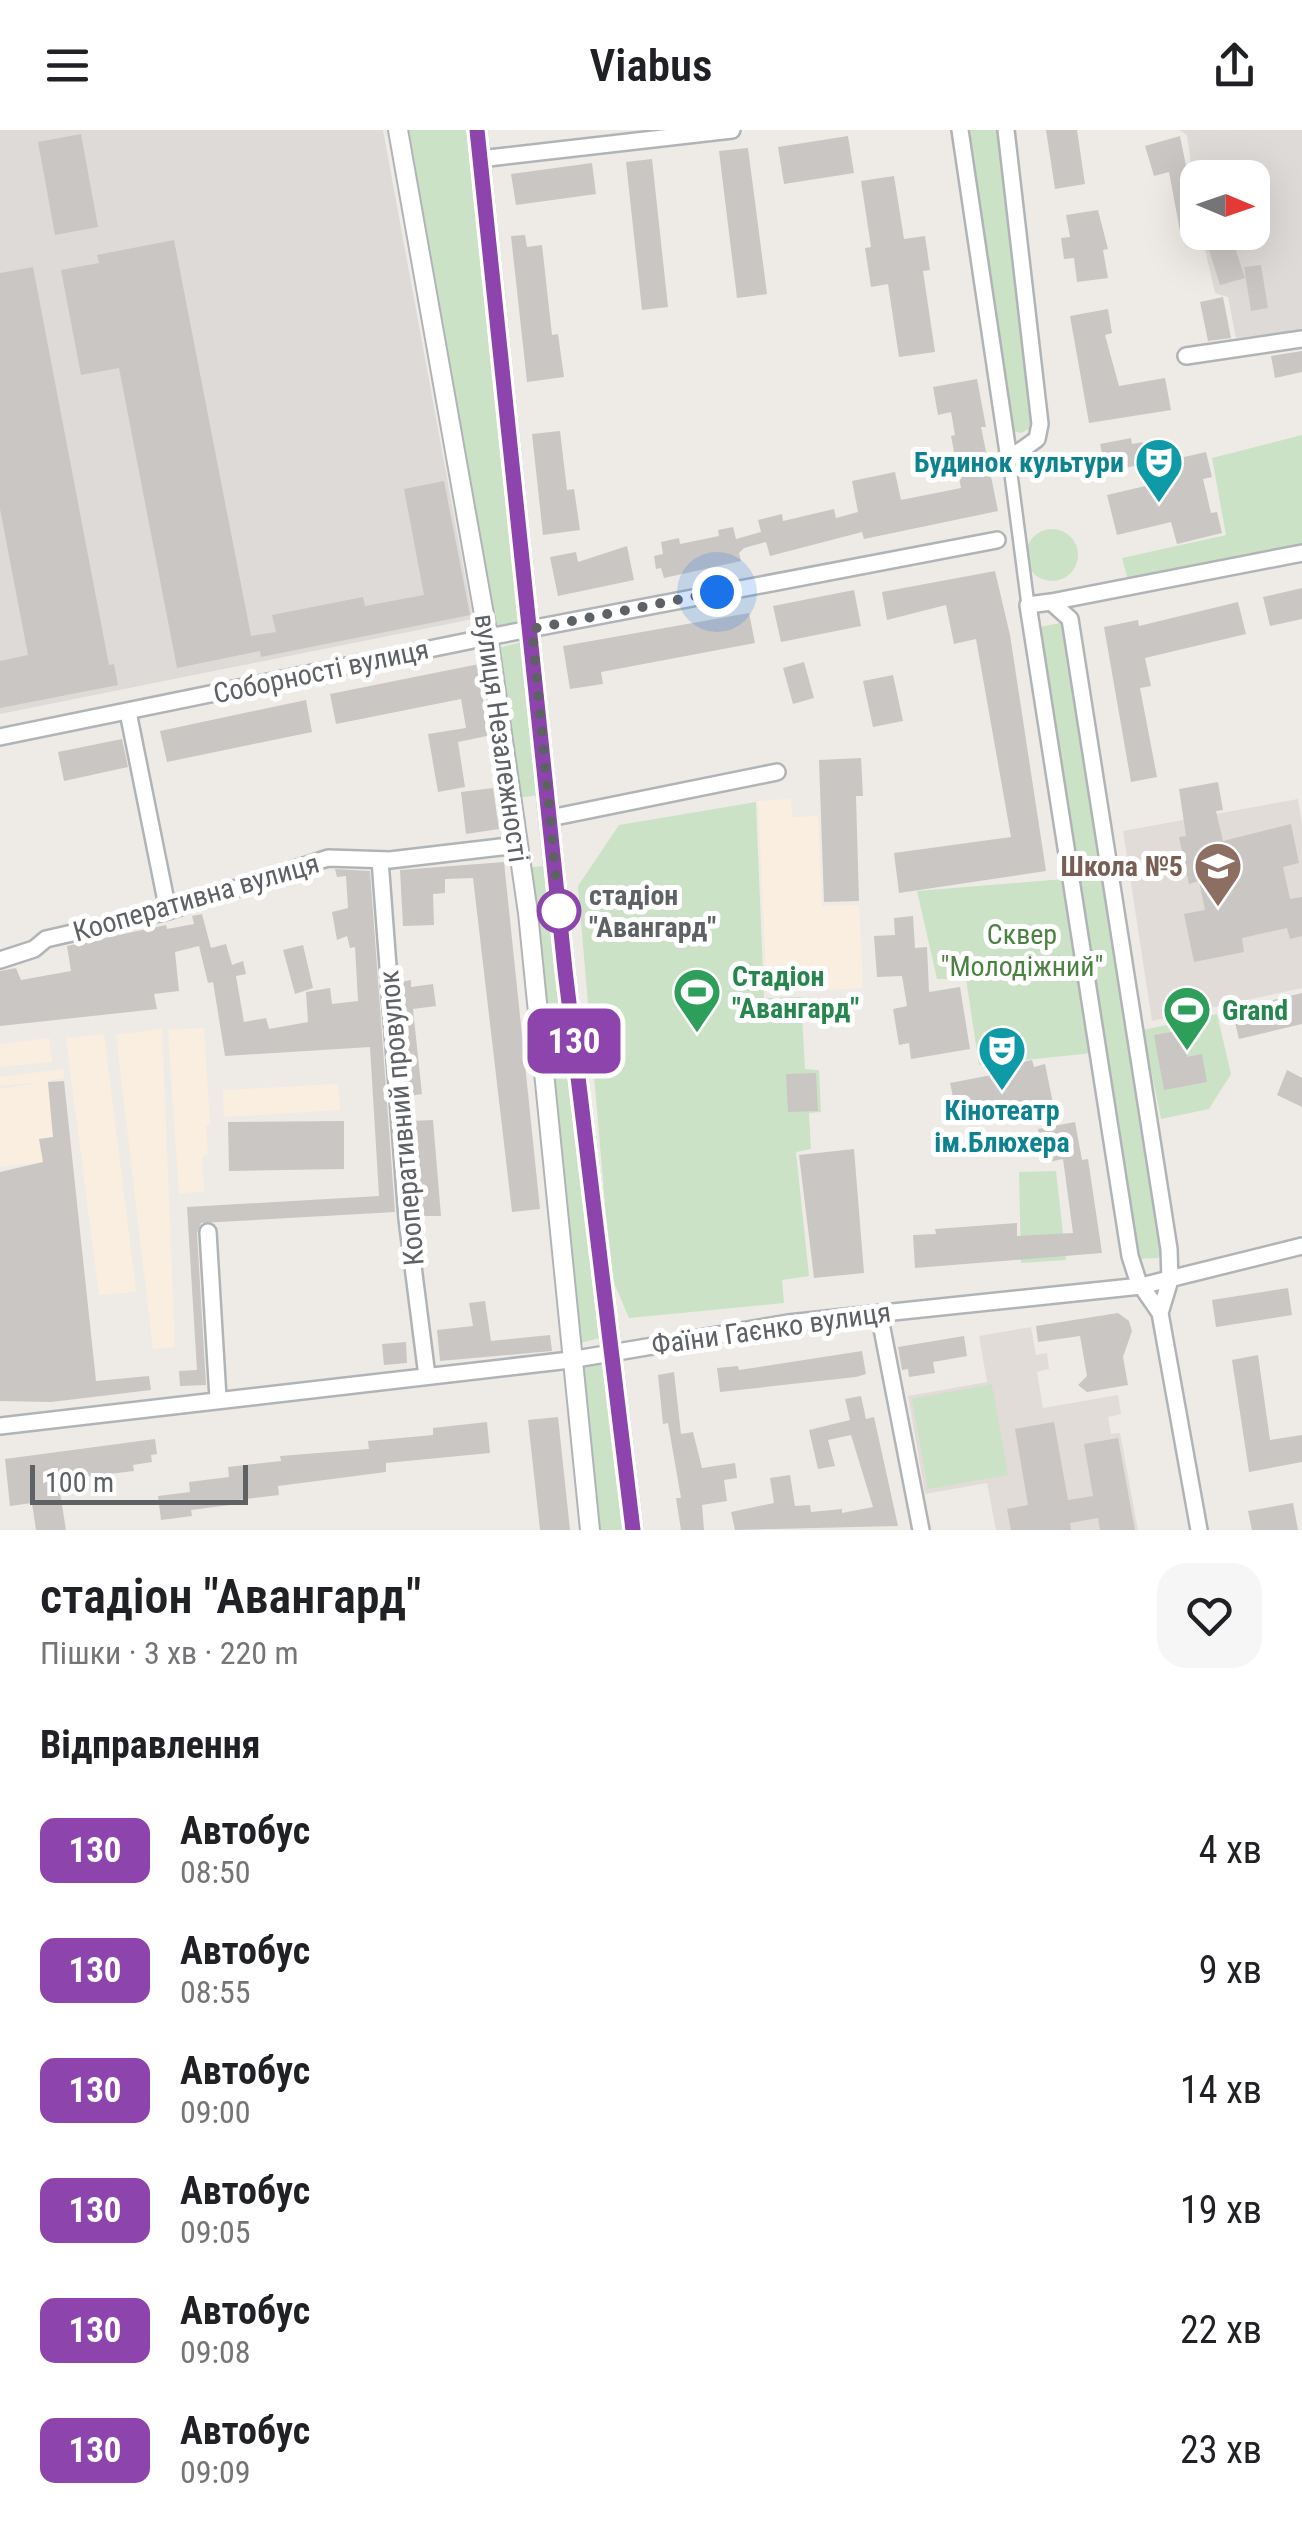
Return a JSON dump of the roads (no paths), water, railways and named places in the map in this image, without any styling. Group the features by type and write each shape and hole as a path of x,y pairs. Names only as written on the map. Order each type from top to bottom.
{"street":[{"name":"вулиця Незалежності","path":"398,130 488,637 528,913 590,1530"},
{"name":"вулиця Незалежності","path":"477,130 550,818 633,1530"},
{"path":"480,160 669,133 732,130"},
{"path":"960,130 1086,996 1130,1256 1141,1286 1160,1313 1199,1530"},
{"path":"1006,130 1040,424 1037,440 1009,459"},
{"path":"1186,356 1302,339"},
{"name":"Соборності вулиця","path":"0,738 488,637 997,540"},
{"path":"1028,605 1302,553"},
{"path":"1052,602 1070,619 1087,709 1170,1280 1160,1313"},
{"path":"128,712 168,911"},
{"path":"550,818 777,772"},
{"name":"Кооперативна вулиця","path":"0,960 34,949 46,939 168,911 328,858 380,860 517,844"},
{"name":"Кооперативний провулок","path":"380,860 407,1219 427,1376"},
{"path":"208,1232 218,1398"},
{"name":"Фаїни Гаєнко вулиця","path":"0,1426 570,1360 612,1350 879,1312 1141,1286 1302,1246"},
{"path":"879,1312 922,1530"}],"place":[{"name":"Будинок культури","path":"1159,504"},
{"name":"Школа №5","path":"1218,908"},
{"name":"стадіон \"Авангард\"","path":"559,911"},
{"name":"Стадіон \"Авангард\"","path":"697,1034"},
{"name":"Grand","path":"1187,1052"},
{"name":"Кінотеатр ім.Блюхера","path":"1002,1092"}],"park label":[{"name":"Сквер \"Молодіжний\"","path":"1022,950"}]}
